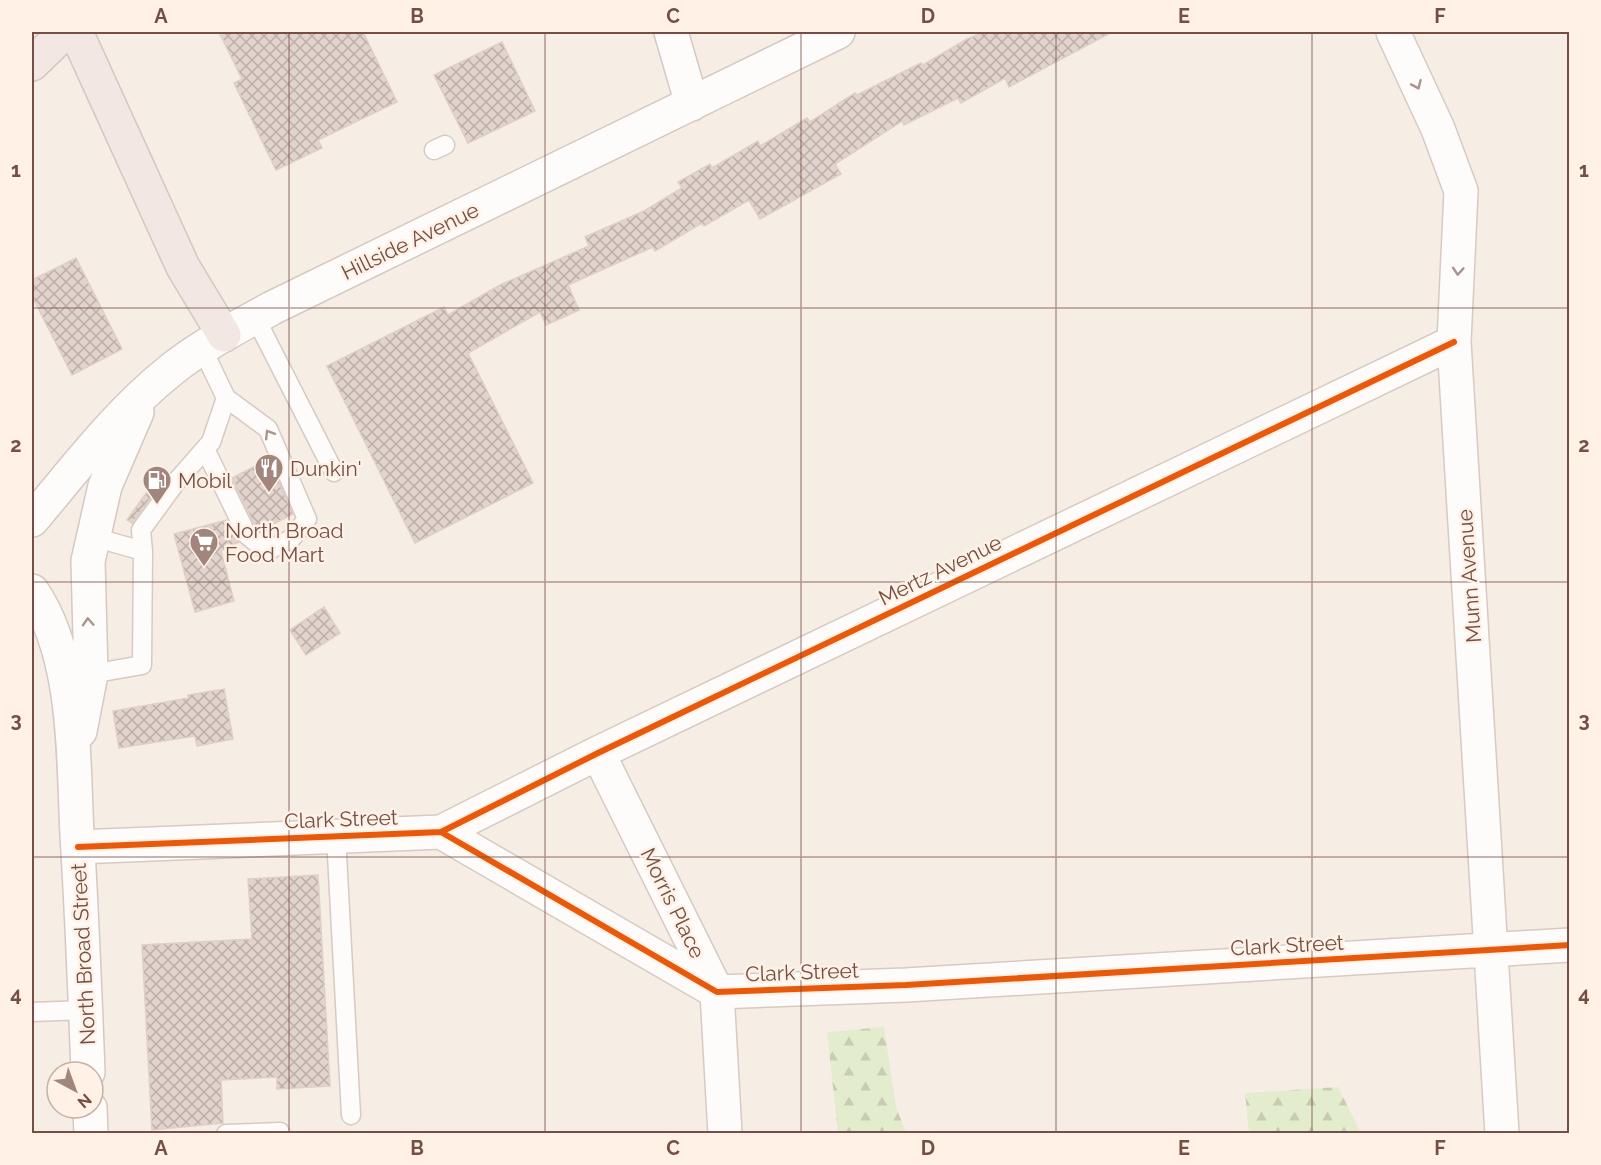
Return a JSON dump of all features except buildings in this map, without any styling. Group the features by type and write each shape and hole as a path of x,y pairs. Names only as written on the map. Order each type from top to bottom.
{"highway":[{"path":"32,64 65,32"},
{"path":"76,32 183,267 213,342"}],"street":[{"path":"671,32 692,104"},
{"name":"Hillside Avenue","path":"32,520 101,436 149,388 213,342 255,318 838,32"},
{"name":"Munn Avenue","path":"1393,32 1438,129 1461,191 1454,342 1502,1134"},
{"name":"Mertz Avenue","path":"441,832 598,753 1454,342"},
{"path":"73,762 91,674 86,581 93,537 111,471 149,388"},
{"name":"North Broad Street","path":"32,591 47,618 58,651 66,691 78,847 88,1060"},
{"name":"Morris Place","path":"598,753 717,992 725,1134"},
{"name":"Clark Street","path":"78,847 441,832 717,992 906,985 1569,945"}],"lane":[{"path":"255,318 334,472"},
{"path":"91,674 142,665 143,551 141,530 176,482 211,441 226,398 213,342"},
{"path":"205,448 247,536 267,551 291,539 307,519 268,429 226,398"},
{"path":"93,537 143,551"},
{"path":"336,836 351,1115"},
{"path":"32,1012 86,1010"},
{"path":"226,1134 280,1132"}],"green space":[{"path":"884,1027 896,1107 906,1133 838,1133 827,1032"},
{"path":"1338,1087 1361,1133 1249,1133 1245,1093"}],"cycle path":[{"path":"441,832 598,753 1454,342"},
{"path":"78,847 441,832 717,992 906,985 1570,945"}],"place":[{"name":"Dunkin'","path":"269,494"},
{"name":"Mobil","path":"157,506"},
{"name":"North Broad Food Mart","path":"204,568"}]}
